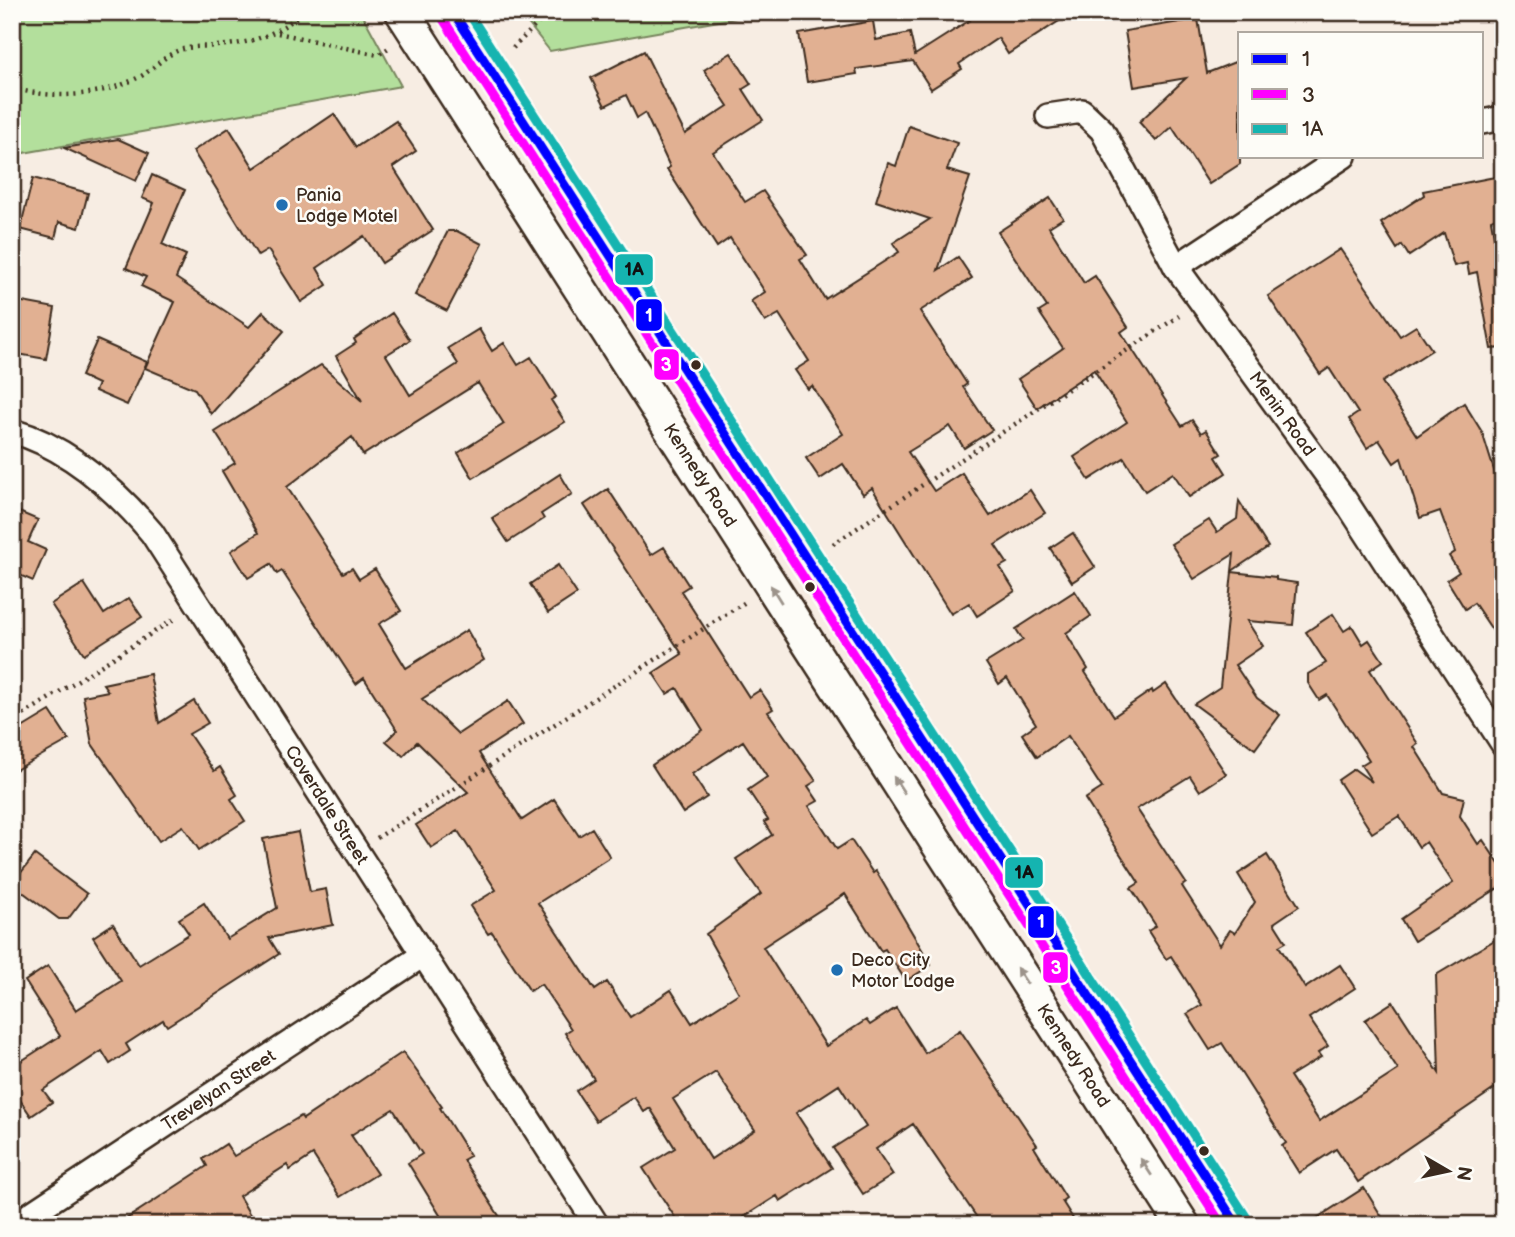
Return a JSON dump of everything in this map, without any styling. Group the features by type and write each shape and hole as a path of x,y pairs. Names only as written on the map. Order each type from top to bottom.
{"main road":[{"path":"453,12 1237,1225"},
{"name":"Kennedy Road","path":"409,22 1183,1225"},
{"path":"435,63 480,53"},
{"path":"965,887 1002,862"}],"street":[{"name":"Menin Road","path":"1048,116 1082,111 1102,130 1176,267 1345,500 1503,744"},
{"path":"1484,122 1503,118"},
{"path":"1176,267 1341,158"},
{"name":"Coverdale Street","path":"12,431 64,455 125,501 152,533 359,850 423,955 597,1225"},
{"name":"Trevelyan Street","path":"14,1225 43,1217 423,955"}],"path":[{"path":"12,88 35,94 69,96 107,89 141,76 182,49 246,44 277,33 304,12"},
{"path":"480,53 522,42 549,12"},
{"path":"277,33 378,55 409,22"},
{"path":"12,722 198,606"}],"green space":[{"path":"12,12 361,12 401,86 12,155"},
{"path":"519,12 770,12 550,51"}],"building":[{"path":"964,12 1073,12 1008,54 998,38 959,64 962,69 931,89 913,61 856,69 857,74 807,82 799,34 873,21 876,40 910,33 915,55 970,20"},
{"path":"1198,19 1207,73 1238,61 1240,164 1209,184 1172,127 1156,141 1139,122 1186,78 1134,87 1125,31"},
{"path":"644,51 685,134 728,106 704,70 731,53 751,84 743,89 763,120 713,152 745,202 763,191 807,255 800,259 825,299 899,252 893,243 930,219 876,201 888,163 896,166 909,126 957,143 947,170 970,177 938,270 958,257 972,278 920,311 967,384 963,387 992,430 964,448 950,426 908,452 934,491 962,473 990,516 1030,490 1045,513 995,545 1007,563 1000,567 1015,591 977,616 969,603 951,614 872,488 863,494 843,464 820,479 806,458 843,434 812,386 808,389 795,370 809,361 779,314 765,322 751,301 765,292 730,238 717,247 667,169 670,167 645,113 637,118 626,95 605,106 591,78"},
{"name":"Pania Lodge Motel","path":"334,114 356,147 396,121 416,151 393,167 433,230 382,263 364,236 317,268 327,285 301,302 268,250 258,256 193,151 229,128 254,168"},
{"path":"118,139 149,153 136,181 64,148"},
{"path":"152,175 185,190 162,244 186,255 176,278 249,327 263,312 284,331 211,414 195,389 145,368 175,302 141,286 146,277 126,268 154,203 142,198"},
{"path":"1495,177 1503,215 1491,220 1499,264 1503,263 1503,348 1491,349 1477,272 1469,274 1467,263 1454,266 1444,233 1409,256 1402,245 1397,249 1381,223 1424,195 1423,191"},
{"path":"33,178 88,193 79,228 59,222 55,238 20,229"},
{"path":"1050,198 1063,218 1049,227 1084,283 1095,276 1128,327 1121,332 1182,426 1192,420 1201,433 1206,430 1221,454 1216,457 1226,473 1189,497 1173,473 1145,491 1124,458 1089,480 1074,457 1127,422 1094,370 1037,408 1018,379 1063,348 1039,312 1047,307 998,232"},
{"path":"448,231 457,231 482,244 447,311 415,295"},
{"path":"1340,249 1400,336 1416,326 1432,350 1382,382 1417,436 1464,403 1482,432 1503,499 1503,646 1474,603 1465,609 1447,580 1459,572 1449,556 1455,552 1440,511 1420,518 1401,458 1394,463 1379,440 1367,448 1349,419 1358,413 1329,368 1320,374 1268,296"},
{"path":"12,300 55,308 46,359 12,353"},
{"path":"392,313 410,340 386,355 410,395 458,364 448,348 479,329 492,351 504,343 518,365 531,357 556,397 551,400 565,422 473,478 458,453 504,424 478,383 363,455 352,437 287,487 343,573 352,568 359,579 375,569 401,611 379,624 406,668 467,630 484,660 422,699 458,734 508,701 523,724 479,753 522,820 554,799 579,836 592,828 610,857 538,903 595,990 607,982 630,1017 671,990 692,1023 739,993 706,934 761,894 736,859 772,835 764,822 768,820 748,790 767,777 743,741 692,774 707,797 683,813 652,765 703,730 677,688 667,694 653,673 682,654 584,505 608,489 651,555 664,547 689,586 681,591 749,697 760,690 773,709 768,712 816,781 808,786 818,801 809,806 837,849 851,840 873,873 876,871 931,965 906,981 885,949 881,951 845,894 763,947 826,1046 866,1020 870,1025 896,1008 925,1053 960,1030 1037,1145 1034,1147 1066,1198 1062,1201 1077,1225 982,1225 913,1124 876,1149 893,1175 863,1194 833,1148 866,1127 839,1085 796,1113 832,1168 780,1201 777,1196 731,1225 680,1225 643,1168 675,1148 650,1108 644,1112 634,1097 596,1121 576,1091 594,1079 565,1033 571,1029 541,984 530,991 492,932 488,934 470,906 496,890 458,831 431,848 416,825 468,792 417,742 403,756 386,741 397,730 364,678 356,684 282,571 277,574 271,564 248,578 231,551 258,533 222,471 235,463 215,432 321,365 362,401 336,356 356,343 354,339","holes":["716,1072 755,1130 711,1159 673,1099"]},
{"path":"97,340 147,362 127,405 95,391 98,384 81,376"},
{"path":"560,474 572,494 541,514 544,519 508,542 492,518"},
{"path":"1239,501 1268,547 1232,571 1234,554 1194,579 1171,544 1209,520 1217,532 1237,519"},
{"path":"12,509 38,520 28,542 46,550 33,581 15,573 12,579"},
{"path":"1073,533 1095,567 1072,582 1050,548"},
{"path":"558,565 577,594 548,613 530,584"},
{"path":"1232,572 1276,577 1276,580 1297,583 1293,625 1247,621 1263,646 1235,665 1257,698 1280,715 1255,749 1194,704 1220,687"},
{"path":"84,583 104,614 129,598 142,617 84,654 51,604"},
{"path":"1075,591 1091,616 1066,633 1088,669 1085,672 1114,716 1152,690 1153,693 1166,684 1226,774 1200,791 1190,776 1137,809 1186,883 1182,886 1220,945 1230,930 1235,933 1255,902 1238,874 1267,855 1299,906 1274,923 1286,942 1279,946 1305,988 1340,965 1355,988 1309,1018 1328,1046 1318,1053 1321,1057 1290,1076 1319,1121 1398,1070 1365,1020 1393,1002 1439,1073 1436,975 1503,935 1503,1083 1358,1182 1336,1149 1299,1173 1282,1146 1286,1143 1222,1043 1210,1050 1187,1014 1202,1005 1171,956 1166,959 1148,931 1156,926 1131,888 1139,883 1085,799 1102,788 1068,736 1037,757 1022,734 1036,724 1007,678 999,684 986,663 1023,640 1016,629"},
{"path":"1333,614 1344,631 1352,626 1363,644 1369,640 1383,661 1370,670 1418,744 1414,747 1443,793 1464,798 1460,816 1478,844 1483,840 1503,870 1503,885 1414,941 1401,919 1453,883 1426,842 1419,847 1399,816 1372,833 1338,780 1354,769 1372,782 1361,765 1369,760 1327,695 1319,700 1308,683 1308,674 1326,663 1306,632"},
{"path":"150,674 159,723 194,701 208,723 189,734 214,771 220,767 237,795 231,799 245,821 199,850 183,826 159,841 92,744 83,696 108,691 103,684"},
{"path":"50,711 69,740 12,772 12,734"},
{"path":"298,832 310,892 326,889 333,925 269,938 279,954 167,1026 163,1020 126,1044 130,1051 110,1064 102,1051 43,1090 52,1102 31,1116 12,1088 12,1067 60,1036 25,981 48,966 76,1010 121,981 93,937 113,924 139,965 189,934 179,919 204,903 227,939 277,908 263,839"},
{"path":"35,855 87,894 68,919 59,919 12,884"},
{"path":"403,1052 442,1107 440,1108 470,1156 463,1160 505,1225 446,1225 408,1163 422,1154 393,1109 351,1135 377,1174 340,1197 313,1155 290,1170 287,1165 239,1196 256,1225 117,1225 207,1166 203,1159 226,1144 234,1156 301,1116 303,1119"},
{"path":"1364,1188 1387,1225 1306,1225"}],"transit line":[{"name":"1","path":"453,12 1237,1225"},
{"name":"1A","path":"468,12 1247,1218"},
{"name":"3","path":"443,19 1222,1225"}],"place":[{"name":"Pania Lodge Motel","path":"282,205"},
{"name":"Deco City Motor Lodge","path":"837,970"}]}
